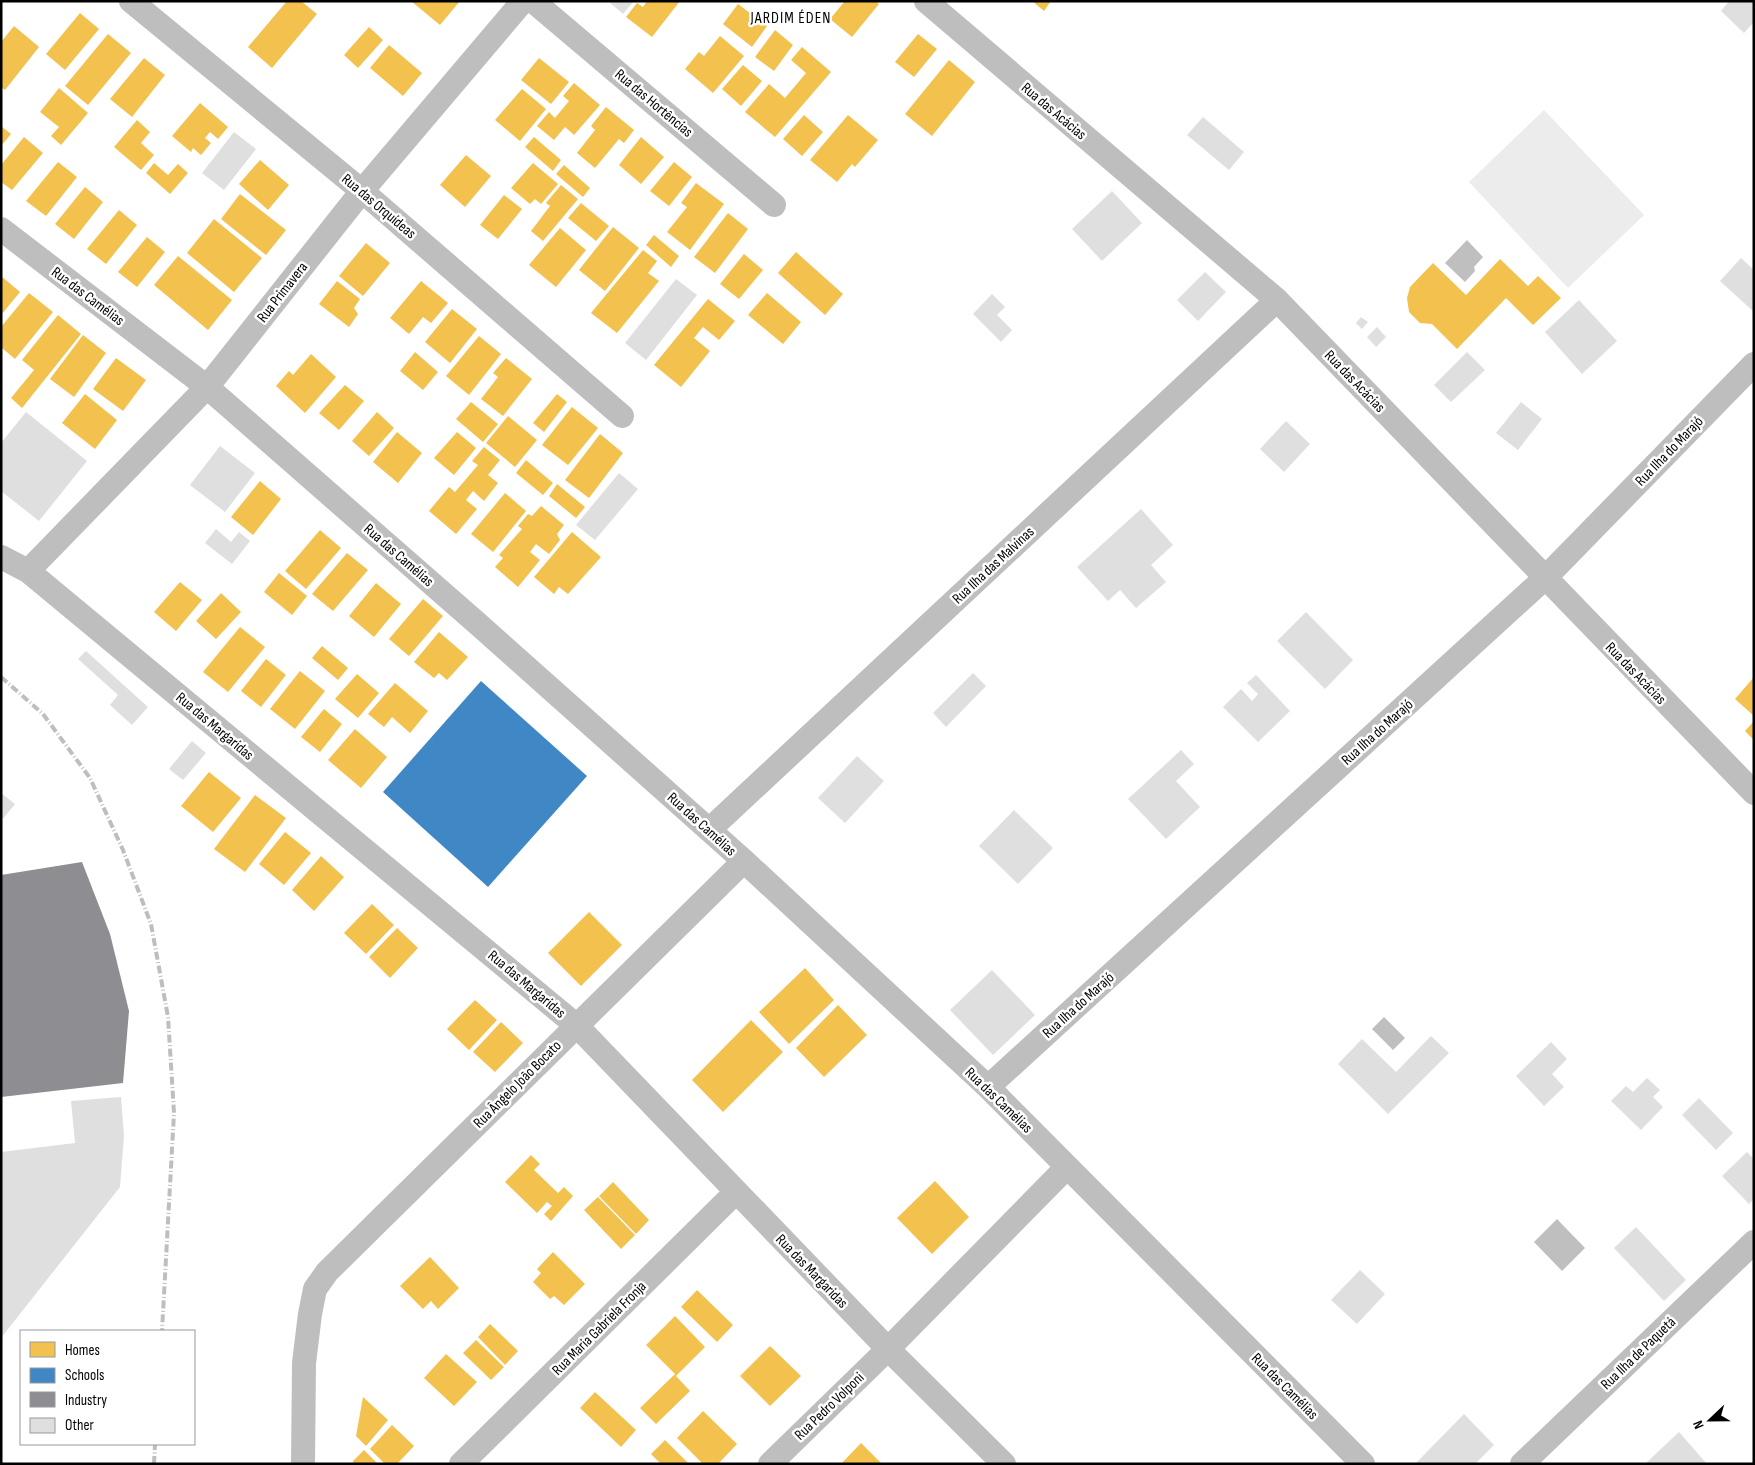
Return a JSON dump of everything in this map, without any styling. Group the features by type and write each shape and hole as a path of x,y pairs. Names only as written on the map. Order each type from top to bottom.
{"street":[{"name":"Rua das Orquídeas","path":"131,1 362,191 622,416"},
{"name":"Rua Primavera","path":"28,571 207,387 362,191 523,1"},
{"name":"Rua das Hortências","path":"533,1 774,204"},
{"name":"Rua das Acácias","path":"926,1 1277,300 1754,794"},
{"name":"Rua das Camélias","path":"1,229 207,387 478,624 744,861 988,1088 1363,1464"},
{"name":"Rua Ilha das Malvinas","path":"709,830 1277,300"},
{"name":"Rua Ilha do Marajó","path":"988,1088 1545,578 1754,364"},
{"name":"Rua das Margaridas","path":"1,558 28,571 577,1026 888,1349 1004,1464"},
{"path":"1,576 28,571"},
{"name":"Rua Ângelo João Bocato","path":"303,1464 304,1363 315,1289 327,1272 744,861"},
{"name":"Rua Pedro Volponi","path":"770,1464 888,1349 1067,1167"},
{"name":"Rua Maria Gabriela Fronja","path":"461,1464 736,1192"},
{"name":"Rua Ilha de Paquetá","path":"1522,1464 1754,1242"}],"shaded area":[{"path":"1544,110 1644,215 1568,288 1469,182"},
{"path":"1467,240 1483,257 1474,267 1475,271 1465,282 1445,263"},
{"path":"1384,1017 1405,1038 1393,1050 1372,1029"},
{"path":"1557,1219 1585,1248 1562,1271 1534,1242"}],"building: Homes":[{"path":"287,1 301,1 317,14 272,68 248,47"},
{"path":"411,1 460,1 440,25"},
{"path":"647,1 680,1 652,37 626,17 637,3 643,7"},
{"path":"845,1 876,1 879,4 852,37 830,19"},
{"path":"1032,1 1051,1 1044,11"},
{"path":"738,4 767,26 752,47 723,24"},
{"path":"80,13 99,29 65,70 46,54"},
{"path":"14,26 39,47 5,90 1,87 1,42"},
{"path":"369,27 383,40 358,68 344,55"},
{"path":"775,30 793,45 774,71 755,57"},
{"path":"108,34 131,53 88,105 65,86"},
{"path":"918,34 937,49 914,77 895,62"},
{"path":"720,36 744,56 713,93 685,69 699,52 704,56"},
{"path":"389,45 422,73 403,96 370,68"},
{"path":"802,47 831,72 775,137 745,112 769,84 785,98 806,73 791,60"},
{"path":"144,58 165,75 132,117 110,99"},
{"path":"539,58 569,82 551,104 521,80"},
{"path":"949,60 975,82 932,136 905,114"},
{"path":"743,65 762,81 741,106 722,89"},
{"path":"574,83 600,105 574,135 565,127 554,140 537,126 549,112 555,118 569,101 563,96"},
{"path":"59,88 88,113 61,145 51,136 59,127 40,112"},
{"path":"522,89 546,109 520,141 495,120"},
{"path":"200,103 228,127 218,139 210,132 205,138 211,143 201,155 193,148 191,152 172,136"},
{"path":"606,107 634,130 624,143 619,139 595,168 577,153 595,130 591,126"},
{"path":"804,115 823,132 802,156 783,139"},
{"path":"848,115 878,140 855,167 852,164 837,182 810,160"},
{"path":"137,120 150,132 141,143 154,155 141,170 114,147"},
{"path":"1,126 11,134 1,146"},
{"path":"24,137 43,153 12,190 1,182 1,165"},
{"path":"534,137 561,160 553,171 525,147"},
{"path":"641,137 664,157 641,184 619,165"},
{"path":"466,155 491,176 465,207 440,185"},
{"path":"260,160 289,185 268,210 239,184"},
{"path":"58,162 77,177 46,216 26,201"},
{"path":"674,162 692,177 669,206 650,191"},
{"path":"154,163 168,175 178,164 188,173 170,194 146,173"},
{"path":"533,163 558,184 541,204 535,199 530,204 511,188"},
{"path":"564,165 590,188 583,197 556,174"},
{"path":"696,183 724,204 690,250 667,232 687,207 681,203"},
{"path":"561,185 578,199 543,241 531,231 550,206 546,203"},
{"path":"85,187 103,202 74,239 55,224"},
{"path":"240,194 286,230 266,255 221,219"},
{"path":"504,195 522,209 498,239 480,225"},
{"path":"581,203 609,226 596,241 568,218"},
{"path":"119,210 137,225 106,264 87,249"},
{"path":"728,213 748,229 715,273 694,257"},
{"path":"214,219 262,258 234,292 187,253"},
{"path":"613,227 639,248 605,291 579,270"},
{"path":"560,228 586,250 556,287 529,265"},
{"path":"654,235 679,256 671,267 646,245"},
{"path":"147,237 165,252 137,287 118,272"},
{"path":"366,243 390,263 363,296 339,276"},
{"path":"643,250 657,261 648,273 659,281 617,333 591,313"},
{"path":"796,252 843,294 825,315 778,273"},
{"path":"744,254 763,270 739,299 720,284"},
{"path":"178,256 232,300 208,330 154,285"},
{"path":"1500,259 1528,286 1538,276 1561,298 1533,325 1506,298 1457,349 1432,324 1420,323 1409,312 1407,298 1410,287 1433,263 1466,295"},
{"path":"1,276 20,292 1,315"},
{"path":"337,281 360,299 354,308 358,314 349,327 319,304"},
{"path":"421,281 448,303 431,323 423,317 409,334 390,318"},
{"path":"29,293 53,312 15,359 1,347 1,327"},
{"path":"767,293 801,322 783,344 748,315"},
{"path":"708,299 735,321 719,340 703,327 694,338 710,351 681,387 654,365"},
{"path":"452,309 477,329 450,363 425,342"},
{"path":"58,315 81,334 22,408 11,398 34,370 22,360"},
{"path":"83,335 106,353 74,397 50,379"},
{"path":"479,336 501,354 469,395 446,376"},
{"path":"415,352 438,372 423,390 400,371"},
{"path":"311,354 336,377 305,413 276,386 289,371 293,375"},
{"path":"116,358 146,380 123,411 93,389"},
{"path":"506,358 532,379 503,416 481,399 498,377 493,373"},
{"path":"345,385 364,401 339,430 319,413"},
{"path":"85,394 117,420 95,449 62,423"},
{"path":"557,394 567,402 544,432 533,423"},
{"path":"471,402 498,424 483,442 456,419"},
{"path":"572,407 598,428 568,465 542,445"},
{"path":"377,412 394,428 369,456 352,441"},
{"path":"508,416 537,440 515,467 486,443"},
{"path":"397,432 422,453 398,483 373,462"},
{"path":"457,432 476,448 454,475 434,458"},
{"path":"600,434 623,453 589,498 565,480"},
{"path":"484,447 500,460 488,475 498,483 484,501 473,491 466,500 477,509 456,534 429,511 449,487 455,492 478,465 472,461"},
{"path":"526,460 553,483 543,495 516,473"},
{"path":"260,481 281,499 253,535 231,517"},
{"path":"557,484 585,507 576,518 549,496"},
{"path":"505,493 526,511 493,552 471,534"},
{"path":"541,506 564,525 557,534 560,540 549,554 536,544 530,552 540,560 518,587 495,567 503,558 499,555 522,529 518,526 528,514 532,516"},
{"path":"320,530 341,548 306,589 285,571"},
{"path":"572,532 601,557 568,594 559,587 554,594 534,577"},
{"path":"347,553 368,570 333,611 312,594"},
{"path":"279,573 307,596 292,615 264,592"},
{"path":"180,582 202,600 176,631 154,612"},
{"path":"376,583 401,604 374,637 349,616"},
{"path":"221,593 241,612 216,639 196,621"},
{"path":"423,599 443,616 409,656 389,639"},
{"path":"240,627 265,647 228,692 203,672"},
{"path":"439,632 468,657 447,680 439,673 434,678 414,662"},
{"path":"322,646 348,668 338,680 312,658"},
{"path":"266,659 286,675 261,707 241,691"},
{"path":"300,671 325,691 295,729 270,709"},
{"path":"357,674 379,693 358,718 335,699"},
{"path":"1754,677 1754,716 1735,699"},
{"path":"395,683 428,711 410,733 392,717 384,727 368,714"},
{"path":"324,709 342,724 320,752 301,737"},
{"path":"1754,721 1754,740 1745,731"},
{"path":"355,729 387,757 361,788 328,760"},
{"path":"209,772 241,798 213,832 181,806"},
{"path":"255,795 286,818 245,872 214,849"},
{"path":"285,832 311,853 284,885 259,864"},
{"path":"321,856 344,877 314,911 292,890"},
{"path":"372,904 394,925 366,954 344,933"},
{"path":"589,912 622,945 581,986 548,953"},
{"path":"397,928 418,948 390,978 369,957"},
{"path":"805,968 834,1000 789,1044 759,1012"},
{"path":"475,1000 497,1020 469,1050 447,1029"},
{"path":"838,1005 867,1035 824,1077 796,1048"},
{"path":"751,1020 783,1052 723,1112 692,1080"},
{"path":"501,1022 523,1043 495,1072 473,1052"},
{"path":"531,1155 540,1164 534,1170 558,1193 564,1187 573,1196 551,1221 544,1214 552,1206 547,1202 537,1213 505,1182"},
{"path":"935,1181 969,1217 932,1254 897,1218"},
{"path":"613,1182 649,1220 636,1234 599,1196"},
{"path":"598,1197 635,1235 621,1249 584,1210"},
{"path":"553,1252 585,1284 564,1305 554,1296 550,1299 533,1282 541,1273 537,1269"},
{"path":"430,1257 459,1288 438,1309 431,1301 423,1309 400,1286"},
{"path":"697,1290 733,1325 717,1342 681,1307"},
{"path":"675,1316 705,1347 676,1376 690,1391 656,1424 640,1408 675,1374 646,1345"},
{"path":"490,1324 518,1351 505,1365 478,1337"},
{"path":"476,1340 504,1367 491,1380 463,1353"},
{"path":"770,1346 801,1376 770,1406 740,1376"},
{"path":"446,1354 477,1382 454,1406 424,1378"},
{"path":"595,1392 636,1430 621,1447 580,1408"},
{"path":"363,1397 388,1420 366,1446 356,1436"},
{"path":"703,1411 737,1444 718,1464 703,1464 677,1438"},
{"path":"392,1425 414,1446 397,1464 385,1464 370,1449"},
{"path":"665,1440 689,1464 661,1464 651,1454"},
{"path":"861,1443 882,1464 841,1464"},
{"path":"364,1450 378,1464 353,1464 353,1461"}],"building: Schools":[{"path":"481,681 587,776 488,887 383,792"}],"building: Industry":[{"path":"82,862 110,934 129,1011 123,1083 1,1097 1,875"}],"building: Other":[{"path":"608,1 634,1 623,14"},
{"path":"1729,1 1754,1 1754,22 1744,33 1721,11"},
{"path":"1203,117 1244,152 1229,170 1187,135"},
{"path":"234,132 256,149 224,190 202,173"},
{"path":"1112,191 1142,223 1102,261 1072,229"},
{"path":"1741,258 1754,270 1754,312 1720,281"},
{"path":"1205,272 1226,292 1198,321 1177,300"},
{"path":"676,279 697,295 646,360 625,343"},
{"path":"992,294 1005,307 997,315 1012,330 1001,342 973,314"},
{"path":"1579,300 1617,341 1582,374 1545,332"},
{"path":"1361,317 1368,322 1362,329 1356,323"},
{"path":"1377,327 1386,337 1376,347 1367,337"},
{"path":"1467,352 1485,370 1451,402 1434,385"},
{"path":"1521,402 1542,419 1518,450 1496,433"},
{"path":"26,412 87,461 39,521 1,491 1,443"},
{"path":"1286,421 1310,444 1284,472 1260,449"},
{"path":"220,446 255,473 225,512 190,485"},
{"path":"619,473 638,489 595,540 576,525"},
{"path":"1141,509 1173,545 1151,565 1166,582 1136,608 1120,590 1108,601 1077,567"},
{"path":"216,529 231,542 239,532 250,541 232,564 205,543"},
{"path":"1306,612 1353,660 1325,689 1277,641"},
{"path":"86,651 148,707 132,725 110,705 118,695 78,659"},
{"path":"973,673 986,686 946,727 933,713"},
{"path":"1256,675 1290,711 1258,742 1223,707 1241,689 1252,701 1258,694 1247,683"},
{"path":"192,741 206,753 183,780 169,769"},
{"path":"1181,750 1194,764 1176,781 1200,807 1166,839 1128,799"},
{"path":"857,756 884,781 845,823 818,798"},
{"path":"1,793 15,804 1,821"},
{"path":"1014,810 1053,848 1018,884 979,846"},
{"path":"992,970 1035,1015 993,1055 950,1010"},
{"path":"1431,1036 1449,1053 1388,1114 1338,1064 1362,1039 1396,1072"},
{"path":"1551,1042 1567,1059 1552,1074 1564,1087 1544,1106 1516,1076"},
{"path":"1647,1078 1660,1090 1653,1097 1663,1107 1641,1130 1611,1101 1626,1086 1633,1092"},
{"path":"121,1097 124,1136 120,1187 1,1338 1,1152 75,1143 71,1101"},
{"path":"1699,1098 1733,1133 1716,1150 1682,1115"},
{"path":"1747,1152 1754,1159 1754,1199 1749,1204 1722,1176"},
{"path":"1636,1227 1686,1280 1664,1301 1614,1248"},
{"path":"1360,1270 1385,1294 1357,1324 1331,1300"},
{"path":"1464,1414 1494,1445 1475,1464 1415,1464"},
{"path":"1679,1432 1707,1464 1646,1464 1646,1463"}],"railway":[{"path":"1,677 43,714 90,778 123,850 151,924 168,1017 174,1113 162,1330"},
{"path":"154,1464 155,1445"}],"district":[{"name":"JARDIM ÉDEN","path":"791,17"}]}
